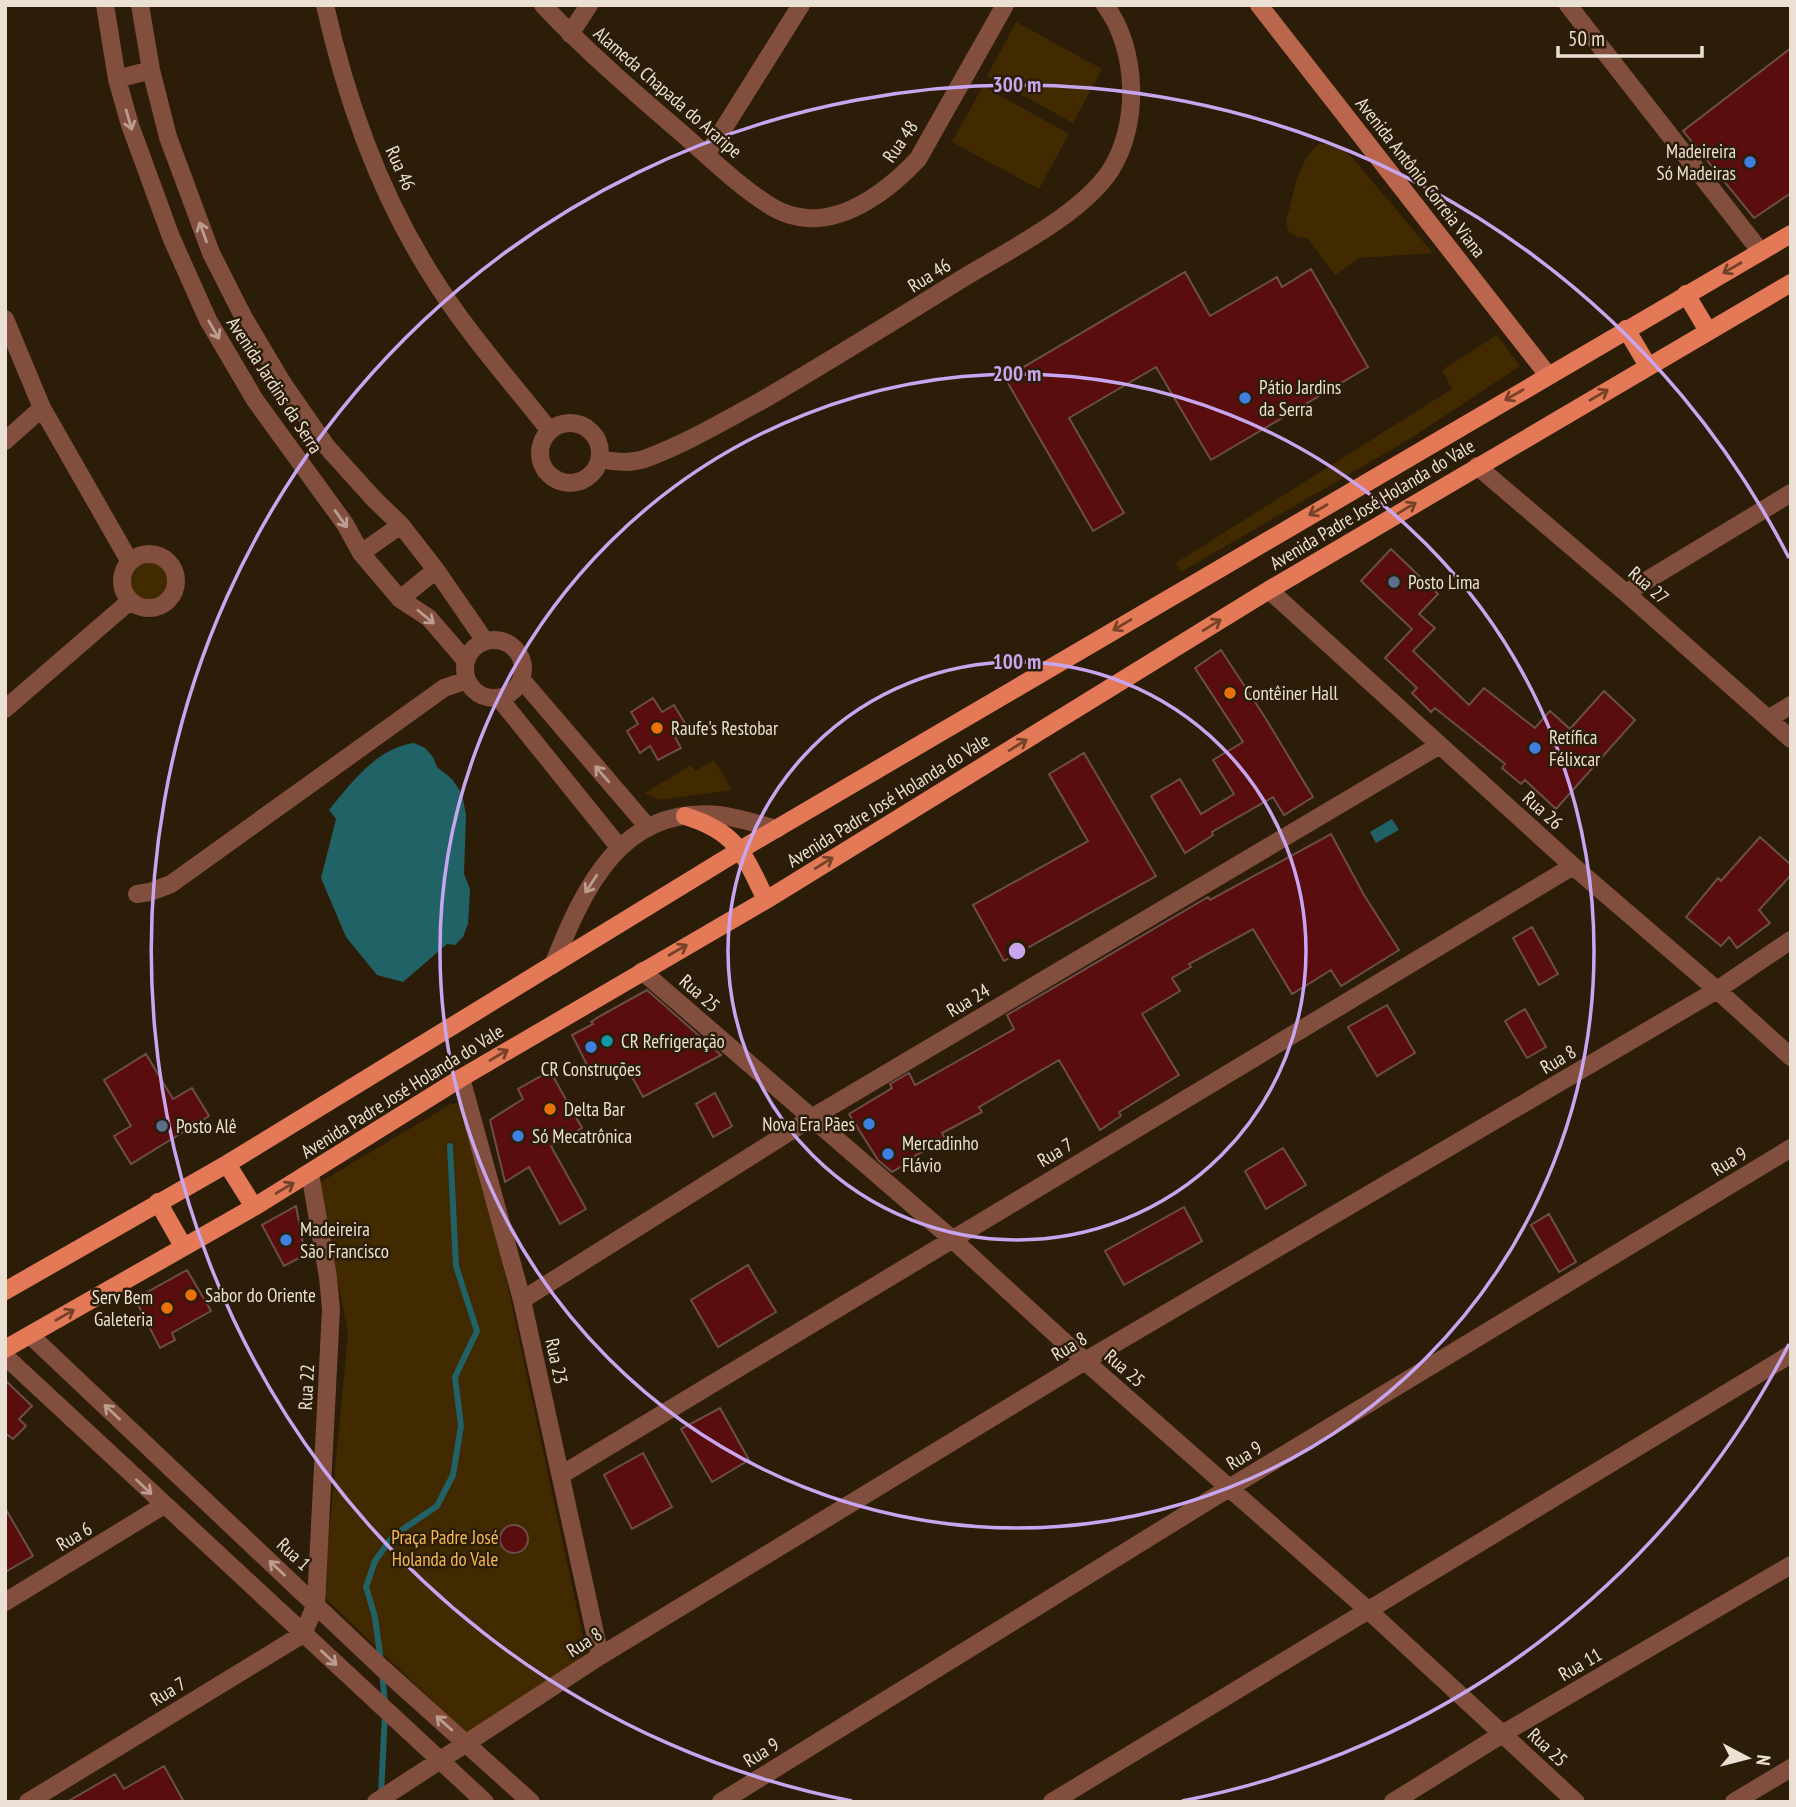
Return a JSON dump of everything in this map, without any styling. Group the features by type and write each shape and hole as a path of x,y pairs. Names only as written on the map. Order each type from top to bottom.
{"main road":[{"name":"Avenida Padre José Holanda do Vale","path":"5,1291 227,1164 740,850 1791,234"},
{"name":"Avenida Padre José Holanda do Vale","path":"5,1349 254,1207 461,1078 766,900 1269,590 1791,283"},
{"path":"1686,294 1708,331"},
{"path":"1626,329 1648,366"},
{"path":"685,816 718,829 731,838 766,900"},
{"path":"227,1164 254,1207"},
{"path":"158,1202 183,1246"}],"street":[{"name":"Avenida Jardins da Serra","path":"105,5 117,79 130,125 171,237 208,320 255,400 345,524 361,553 400,599 429,618 466,660"},
{"name":"Avenida Jardins da Serra","path":"140,5 151,70 168,137 211,253 244,318 282,382 327,447 401,525 485,641"},
{"name":"Rua 46","path":"325,5 335,50 353,108 379,174 407,232 430,274 470,331 550,430"},
{"name":"Alameda Chapada do Araripe","path":"543,5 570,34 706,155 771,206"},
{"path":"570,34 589,5"},
{"path":"706,155 801,5"},
{"name":"Rua 48","path":"771,206 805,218 821,218 858,205 898,181 918,159 1005,5"},
{"name":"Rua 46","path":"600,459 629,462 645,459 699,435 906,314 1054,222 1089,195 1109,172 1122,147 1131,94 1125,48 1115,19 1105,5"},
{"name":"Avenida Antônio Correia Viana","path":"1259,5 1548,375"},
{"path":"1568,5 1761,252"},
{"path":"117,79 151,70"},
{"path":"5,319 43,408 130,562"},
{"path":"5,440 43,408"},
{"path":"568,423 587,428 599,444 600,459 597,468 586,479 577,483 558,481 543,467 541,448 550,430 568,423"},
{"name":"Rua 27","path":"1476,466 1626,593 1791,739"},
{"path":"1626,593 1791,493"},
{"path":"361,553 401,525"},
{"path":"146,554 155,554 169,563 176,578 173,595 161,606 145,608 130,601 123,585 125,569 130,562 146,554"},
{"path":"400,599 436,570"},
{"name":"Rua 26","path":"1269,590 1573,866 1791,1057"},
{"path":"5,709 130,601"},
{"path":"522,680 509,695 499,698 480,695 467,680 466,660 477,645 485,641 504,641 518,652 522,661 522,680 647,826"},
{"path":"138,894 171,884 444,688 467,680"},
{"path":"499,698 619,847"},
{"path":"1768,719 1791,705"},
{"name":"Rua 24","path":"522,1300 813,1117 1440,745"},
{"path":"553,965 585,892 619,847 647,826 685,816 721,816 778,829"},
{"name":"Rua 7","path":"561,1475 1573,866"},
{"name":"Rua 8","path":"376,1802 600,1656 1085,1361 1717,990 1791,940"},
{"name":"Rua 25","path":"642,971 952,1239 1085,1361 1369,1611 1576,1802"},
{"name":"Rua 23","path":"461,1078 522,1300 600,1656"},
{"name":"Rua 9","path":"721,1802 1229,1488 1791,1148"},
{"name":"Rua 22","path":"310,1173 331,1309 316,1604"},
{"name":"Rua 1","path":"30,1335 382,1668 531,1802"},
{"path":"1052,1802 1791,1353"},
{"path":"5,1356 485,1802"},
{"name":"Rua 6","path":"5,1602 164,1505"},
{"name":"Rua 11","path":"1393,1802 1791,1565"},
{"path":"303,1634 316,1604"},
{"name":"Rua 7","path":"28,1802 303,1634"},
{"path":"1734,1802 1791,1768"}],"green space":[{"path":"1016,22 1102,69 1073,123 987,76"},
{"path":"983,86 1069,134 1039,189 952,142"},
{"path":"1319,144 1333,144 1344,148 1433,253 1359,258 1335,275 1307,238 1297,237 1289,232 1286,222 1297,180 1305,160"},
{"path":"1497,335 1520,366 1408,440 1181,572 1176,563 1452,389 1442,370"},
{"path":"149,563 162,568 167,581 162,594 149,599 136,594 131,581 136,568"},
{"path":"714,760 732,790 659,800 645,793 691,765 695,771"},
{"name":"Praça Padre José Holanda do Vale","path":"451,1104 464,1105 472,1120 586,1651 577,1662 470,1732 465,1732 323,1596 348,1334 319,1183"}],"water":[{"path":"414,743 425,748 437,767 452,779 462,794 466,815 464,874 470,889 468,924 463,937 455,945 447,944 403,982 377,975 346,937 321,878 336,819 329,810 356,778 377,759 401,746"},
{"path":"1392,819 1399,830 1376,843 1370,832"}],"building":[{"name":"Madeireira Só Madeiras","path":"1791,48 1791,193 1754,218 1683,131"},
{"name":"Pátio Jardins da Serra","path":"1311,269 1368,367 1211,460 1156,367 1069,418 1124,513 1093,531 1005,378 1185,272 1210,316 1277,277 1282,287"},
{"path":"1391,549 1438,594 1419,614 1435,628 1413,651 1469,705 1484,688 1535,728 1550,711 1570,729 1604,691 1635,720 1556,809 1525,780 1521,784 1502,768 1505,764 1435,708 1431,712 1412,693 1417,688 1385,658 1412,629 1361,581"},
{"path":"1221,650 1313,797 1284,815 1273,797 1212,832 1213,835 1185,853 1151,796 1180,779 1201,814 1234,794 1213,760 1243,742 1195,668"},
{"name":"Raufe's Restobar","path":"653,698 662,712 674,705 686,725 673,733 681,748 658,760 650,746 640,753 627,731 638,724 631,712"},
{"path":"1084,753 1156,876 1004,961 973,905 1088,841 1049,774"},
{"path":"1331,834 1364,895 1399,950 1341,986 1331,970 1292,994 1253,929 1189,964 1191,967 1172,978 1180,991 1142,1014 1179,1075 1119,1112 1121,1116 1100,1130 1059,1060 979,1107 982,1112 942,1133 945,1139 892,1172 878,1160 849,1114 892,1088 890,1084 909,1073 915,1085 986,1045 1014,1029 1007,1015 1208,897 1210,900"},
{"path":"1760,837 1791,865 1791,875 1759,910 1770,923 1737,948 1729,937 1721,946 1686,917 1718,878 1721,881"},
{"path":"1532,927 1558,974 1539,985 1513,938"},
{"path":"647,990 721,1055 643,1097 624,1062 593,1077 572,1035"},
{"path":"1387,1005 1415,1053 1377,1076 1348,1027"},
{"path":"1525,1009 1546,1047 1527,1058 1505,1021"},
{"path":"146,1054 173,1099 192,1088 209,1116 131,1164 114,1136 131,1126 104,1080"},
{"path":"550,1071 582,1128 551,1146 586,1209 560,1224 529,1167 505,1182 490,1120 523,1099 518,1089"},
{"path":"715,1093 732,1126 713,1137 696,1104"},
{"path":"1283,1148 1306,1185 1266,1209 1245,1171"},
{"name":"Madeireira São Francisco","path":"296,1206 305,1255 284,1266 262,1225"},
{"path":"1184,1207 1202,1241 1124,1285 1105,1251"},
{"path":"1549,1214 1576,1262 1559,1272 1531,1225"},
{"path":"748,1265 776,1312 718,1347 691,1300"},
{"path":"187,1270 211,1311 172,1333 175,1340 160,1348 135,1299"},
{"path":"5,1380 32,1406 19,1419 26,1426 13,1439 5,1433"},
{"path":"720,1408 749,1460 712,1482 681,1429"},
{"path":"643,1453 672,1507 632,1529 604,1475"},
{"path":"5,1508 33,1556 5,1572"},
{"path":"514,1525 524,1529 528,1539 524,1549 514,1553 504,1549 500,1539 504,1529"},
{"path":"164,1766 184,1802 67,1802 115,1774 124,1789"}],"waterway":[{"path":"381,1662 375,1617 366,1587 375,1561 393,1536 437,1506 453,1475 461,1426 455,1377 477,1331 456,1266 450,1146"},
{"path":"382,1672 385,1703"},
{"path":"381,1794 385,1714"}],"place":[{"name":"Madeireira Só Madeiras","path":"1750,162"},
{"name":"Pátio Jardins da Serra","path":"1245,398"},
{"name":"Posto Lima","path":"1394,582"},
{"name":"Contêiner Hall","path":"1230,693"},
{"name":"Raufe's Restobar","path":"657,728"},
{"name":"Retífica Félixcar","path":"1535,748"},
{"name":"CR Refrigeração","path":"607,1041"},
{"name":"CR Construções","path":"591,1047"},
{"name":"Delta Bar","path":"550,1109"},
{"name":"Nova Era Pães","path":"869,1124"},
{"name":"Posto Alê","path":"162,1126"},
{"name":"Só Mecatrônica","path":"518,1136"},
{"name":"Mercadinho Flávio","path":"888,1154"},
{"name":"Madeireira São Francisco","path":"286,1240"},
{"name":"Sabor do Oriente","path":"191,1295"},
{"name":"Serv Bem Galeteria","path":"167,1308"}]}
